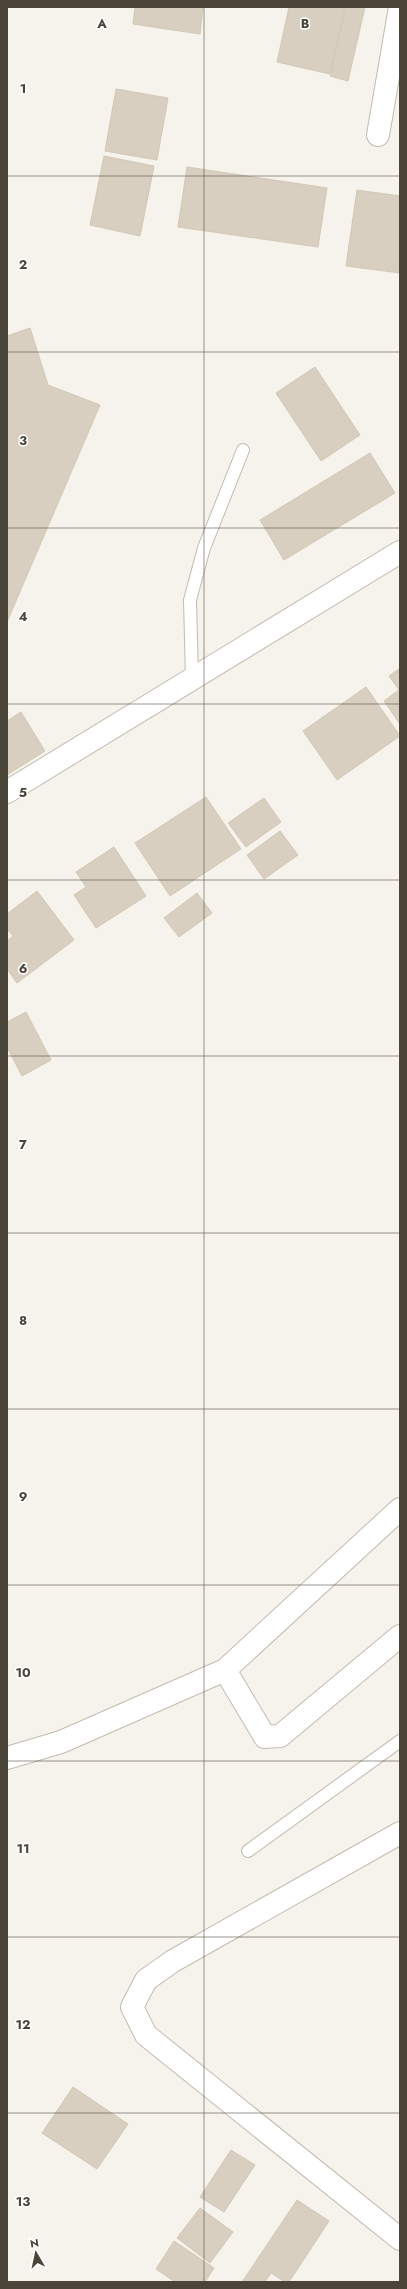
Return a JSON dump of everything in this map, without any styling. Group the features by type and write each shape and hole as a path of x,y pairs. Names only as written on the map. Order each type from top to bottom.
{"street":[{"path":"378,135 400,7"},
{"path":"7,792 400,552"},
{"path":"7,1758 61,1742 225,1670 400,1509"},
{"path":"225,1670 264,1737 280,1736 400,1636"},
{"path":"400,1833 173,1961 146,1980 132,2007 146,2034 400,2239"}],"lane":[{"path":"192,679 190,600 204,548 243,450"},
{"path":"248,1851 400,1742"}],"building":[{"path":"135,7 203,7 200,34 133,24"},
{"path":"289,7 345,7 330,74 277,62"},
{"path":"346,7 365,7 348,81 330,76"},
{"path":"116,89 168,98 157,160 105,151"},
{"path":"104,156 154,166 140,236 90,225"},
{"path":"187,167 327,188 318,247 178,227"},
{"path":"357,190 400,196 400,273 346,266"},
{"path":"30,328 48,385 100,405 7,622 7,336"},
{"path":"315,367 360,435 321,461 276,393"},
{"path":"370,453 395,493 284,560 260,520"},
{"path":"400,668 400,724 384,701 399,690 389,676"},
{"path":"366,687 400,736 337,780 303,731"},
{"path":"21,712 45,751 7,775 7,721"},
{"path":"206,797 241,849 170,896 135,843"},
{"path":"264,798 281,822 246,847 228,823"},
{"path":"280,831 298,855 264,879 247,855"},
{"path":"114,847 146,896 96,928 74,895 86,887 76,872"},
{"path":"37,891 74,940 17,983 7,969 7,941 13,936 7,929 7,914"},
{"path":"197,893 212,913 179,937 164,918"},
{"path":"26,1012 51,1060 22,1076 7,1047 7,1022"},
{"path":"73,2087 128,2124 97,2169 42,2133"},
{"path":"231,2150 255,2165 224,2212 200,2197"},
{"path":"297,2200 329,2221 289,2282 285,2282 271,2273 265,2282 242,2282"},
{"path":"200,2208 233,2232 210,2263 177,2238"},
{"path":"174,2241 214,2268 205,2282 175,2282 156,2269"}]}
